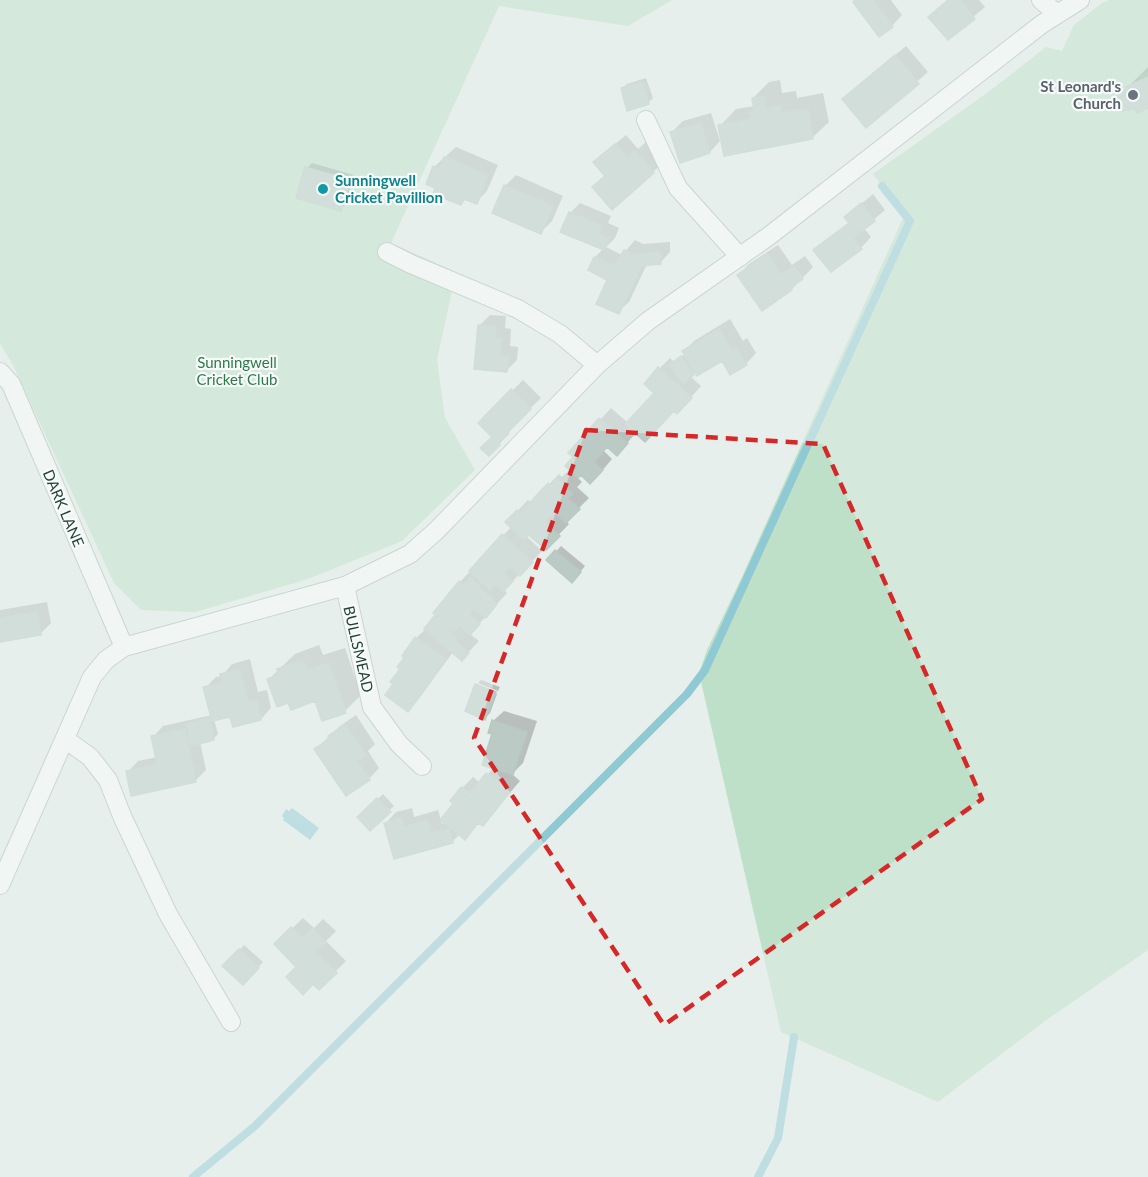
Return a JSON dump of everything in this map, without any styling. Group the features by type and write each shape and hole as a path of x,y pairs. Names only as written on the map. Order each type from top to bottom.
{"street":[{"path":"1041,0 1056,13"},
{"path":"0,885 92,677 106,660 124,647 345,586 410,554 436,531 597,364 648,321 740,257 1056,13 1080,0"},
{"path":"646,120 678,188 740,257"},
{"path":"387,252 518,309 560,334 597,364"},
{"name":"DARK LANE","path":"0,372 10,384 124,647"},
{"name":"BULLSMEAD","path":"345,586 372,707 399,744 422,766"},
{"path":"65,739 90,757 108,780 122,816 168,914 231,1022"}],"highlighted area":[{"path":"586,430 823,444 982,799 664,1025 474,738"}],"green space":[{"name":"Sunningwell Cricket Club","path":"0,0 672,0 628,26 499,6 391,243 456,272 437,360 445,418 475,470 402,541 308,579 195,612 141,610 114,583 13,365 0,344"},
{"path":"1109,0 1148,0 1148,950 1049,1018 938,1102 781,1032 699,673 707,650 904,216 873,174 991,90 1046,47 1062,51 1074,25"}],"water":[{"path":"292,808 319,828 310,840 283,820 282,816 286,809 289,811"}],"building":[{"path":"873,0 893,27 879,37 853,2"},
{"path":"948,0 960,0 975,19 948,40 928,17"},
{"path":"895,55 919,84 866,128 842,99"},
{"name":"St Leonard's Church","path":"1148,77 1148,108 1137,113 1135,109 1120,111 1115,107 1116,98 1121,92 1127,90 1126,87"},
{"path":"642,82 649,104 627,111 621,88"},
{"path":"764,96 766,109 780,106 781,113 808,109 813,139 724,156 718,125 752,119 750,111 754,111 752,98"},
{"path":"701,123 710,153 680,163 670,132"},
{"path":"615,144 627,158 635,151 654,173 612,210 592,187 605,176 593,162"},
{"path":"444,157 488,175 477,204 464,199 461,205 433,194 435,188 426,184 433,166 439,169"},
{"name":"Sunningwell Cricket Pavillion","path":"305,167 350,180 341,211 296,198"},
{"path":"504,185 553,206 541,234 492,213"},
{"path":"861,203 875,221 853,238 862,249 831,272 813,250 849,223 844,217"},
{"path":"569,212 602,226 599,234 609,238 604,250 560,232"},
{"path":"624,250 632,254 660,252 661,264 642,266 619,314 596,304 607,280 588,270 594,257 614,266"},
{"path":"767,254 781,274 794,266 803,279 791,287 792,290 762,311 737,275"},
{"path":"478,325 496,326 495,338 501,339 500,356 509,357 507,372 474,369"},
{"path":"719,329 732,351 736,348 747,365 730,375 722,361 697,376 682,351"},
{"path":"681,356 694,375 683,383 669,365"},
{"path":"658,367 692,398 677,414 674,411 645,442 625,424 654,393 644,384"},
{"path":"511,389 531,409 498,442 500,445 489,456 480,448 492,437 478,423"},
{"path":"599,418 628,443 617,456 607,447 594,462 603,470 590,484 581,475 578,478 565,466 573,457 568,453"},
{"path":"557,479 573,494 568,498 580,509 566,523 554,512 545,522 560,536 546,550 529,535 524,540 505,522 517,510 520,513 548,483 551,486"},
{"path":"502,534 533,562 520,576 510,567 504,573 513,581 503,592 495,584 490,590 469,571"},
{"path":"555,550 581,572 572,583 546,560"},
{"path":"470,577 497,604 486,618 474,609 469,614 480,624 470,635 459,626 454,632 448,627 447,629 457,637 454,640 469,653 462,661 424,629 435,615 433,613 459,581 464,585"},
{"path":"37,612 41,635 0,642 0,618"},
{"path":"415,637 446,659 408,712 385,695 393,684 390,682 400,669 397,667 404,658 402,656"},
{"path":"303,660 307,670 329,663 346,713 322,721 315,701 291,710 288,703 277,707 267,679 279,675 277,669"},
{"path":"240,669 248,702 257,700 261,720 233,727 230,717 212,721 203,687 222,683 220,674"},
{"path":"475,684 496,692 485,720 465,711"},
{"path":"209,718 214,740 191,746 186,724"},
{"path":"492,720 527,732 513,775 482,765 492,734 488,733"},
{"path":"345,725 366,755 357,761 370,780 346,796 314,749 330,739 328,736"},
{"path":"185,729 196,782 131,796 126,771 157,764 151,736"},
{"path":"486,773 510,792 483,826 478,823 465,840 440,820 453,804 450,801 461,787 470,794"},
{"path":"377,798 391,812 370,831 357,817"},
{"path":"401,818 404,827 427,820 431,833 449,829 453,843 394,859 384,823"},
{"path":"291,927 302,938 312,928 326,943 316,952 337,973 319,990 313,984 303,995 286,977 296,967 274,944"},
{"path":"239,949 259,968 243,985 222,966"}],"waterway":[{"path":"193,1177 255,1126 687,694 705,670 910,221 882,186"},
{"path":"758,1177 778,1138 794,1037"}],"place":[{"name":"St Leonard's Church","path":"1133,95"},
{"name":"Sunningwell Cricket Pavillion","path":"323,189"}]}
